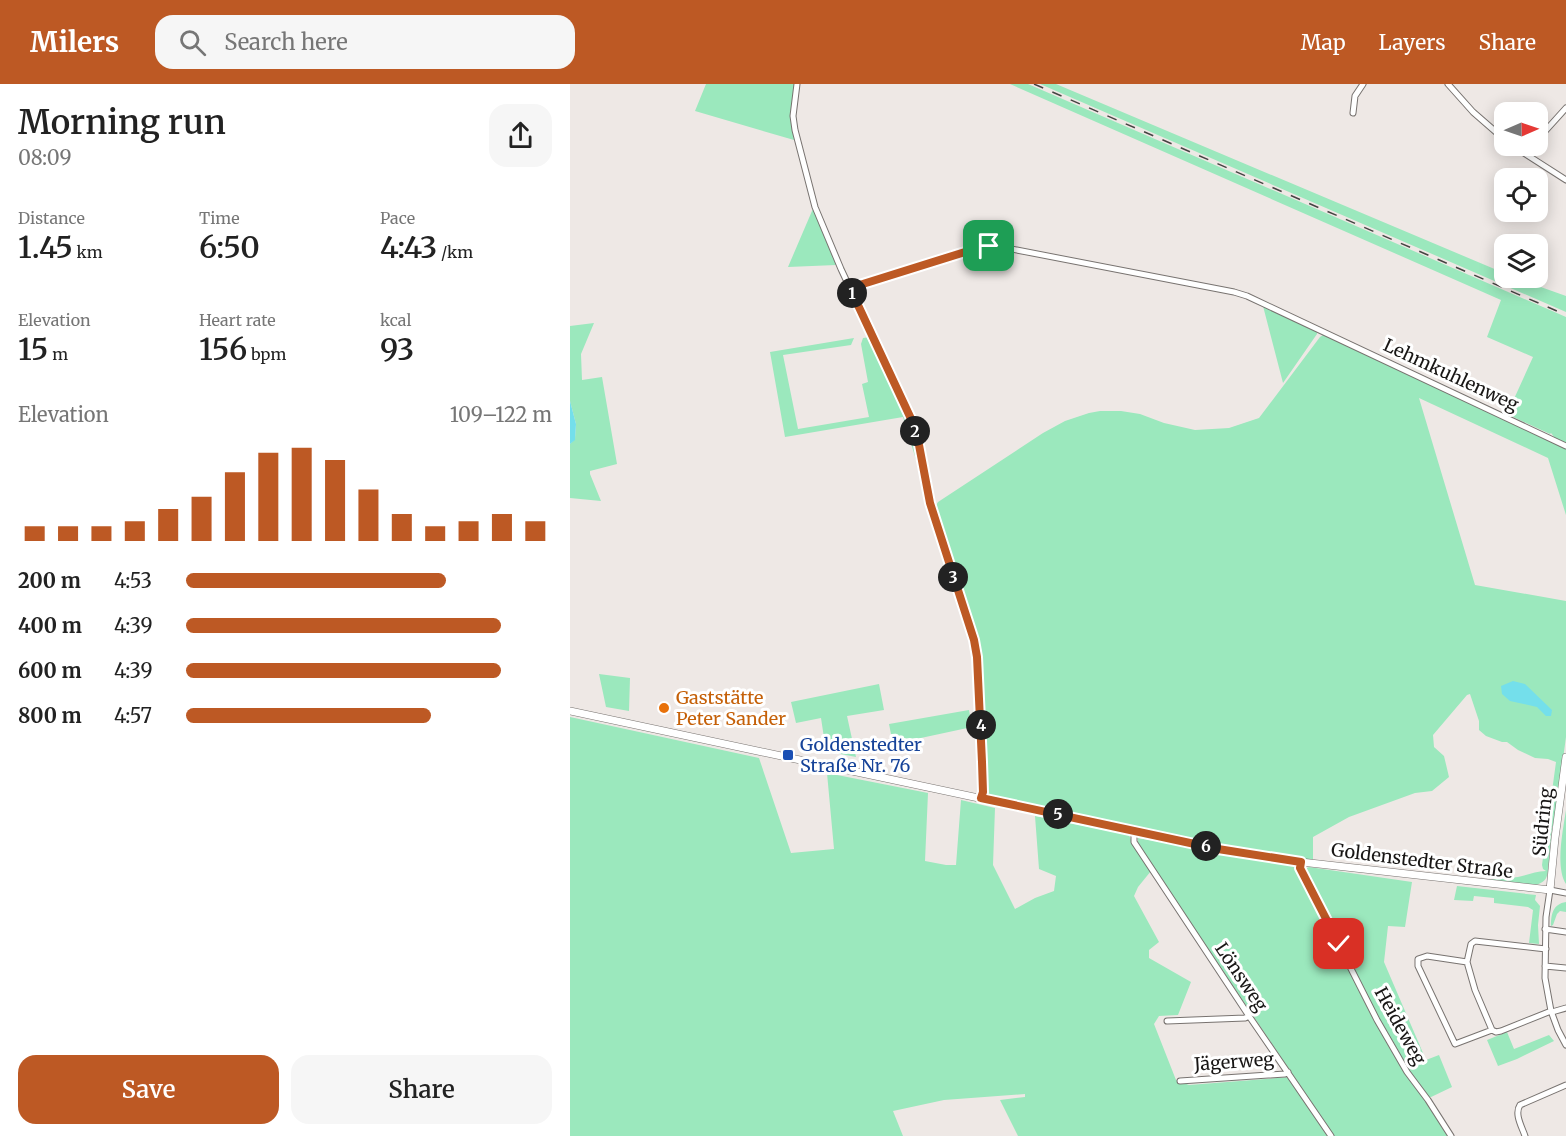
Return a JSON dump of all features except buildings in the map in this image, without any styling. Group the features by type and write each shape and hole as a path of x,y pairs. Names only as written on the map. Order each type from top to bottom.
{"main road":[{"name":"Goldenstedter Straße","path":"570,711 1218,849 1301,862 1550,890"},
{"name":"Südring","path":"1550,890 1566,758"}],"street":[{"path":"797,84 793,116 814,207 913,423 930,503 974,640 982,762 983,792 981,798"},
{"path":"1353,113 1355,96 1363,84"},
{"path":"1448,84 1473,112 1494,130"},
{"path":"1548,128 1566,108"},
{"path":"1529,156 1566,180"},
{"name":"Lehmkuhlenweg","path":"850,288 981,247 996,246 1234,292 1247,296 1566,446"},
{"name":"Lönsweg","path":"1134,831 1134,842 1331,1136"},
{"name":"Heideweg","path":"1301,862 1300,868 1377,1020 1407,1072 1451,1136"},
{"path":"1550,890 1545,929 1545,982 1551,1011 1566,1045"},
{"name":"Goldenstedter Straße","path":"1550,890 1566,893"},
{"path":"1545,929 1566,932"},
{"path":"1492,1030 1475,990 1467,962 1471,944 1475,941 1546,949"},
{"path":"1467,962 1427,956 1418,959 1418,966 1452,1042 1457,1044 1492,1030 1501,1031 1551,1011 1566,1008"},
{"path":"1545,966 1566,968"},
{"path":"1167,1021 1249,1016"},
{"name":"Jägerweg","path":"1180,1081 1285,1074 1288,1071"},
{"path":"1525,1136 1517,1110 1520,1106 1566,1085"}],"green space":[{"path":"706,84 795,84 791,112 794,140 695,111"},
{"path":"1010,84 1028,84 1494,286 1494,288 1499,288 1566,317 1566,443 1555,438 1551,433 1509,415 1508,412 1533,357 1487,337 1501,300"},
{"path":"1040,84 1056,84 1494,269 1494,281"},
{"path":"813,209 836,265 788,267 812,211"},
{"path":"1511,288 1544,288 1566,296 1566,312"},
{"path":"1263,306 1317,332 1283,383"},
{"path":"594,323 581,354 582,380 602,377 617,464 590,471 601,501 570,498 570,444 575,439 576,424 570,401 570,326"},
{"path":"1323,335 1566,449 1566,515 1548,458 1419,398 1475,585 1566,601 1566,737 1552,827 1548,874 1538,884 1474,880 1512,878 1546,871 1542,865 1556,762 1535,758 1507,742 1486,736 1479,730 1479,721 1470,694 1433,735 1434,747 1444,756 1449,777 1432,791 1415,793 1349,817 1313,837 1313,860 1220,848 986,796 979,647 935,507 938,502 1043,433 1065,421 1089,413 1121,411 1140,414 1164,423 1195,430 1229,428 1259,418"},
{"path":"870,337 913,432 928,499 903,417 785,437 770,352 854,338 851,345 783,355 798,429 869,417 862,384 868,382 861,344 863,338"},
{"path":"599,674 630,678 629,711 606,707"},
{"path":"879,684 884,710 847,716 856,757 826,751 821,718 796,723 791,702"},
{"path":"969,710 972,727 893,744 889,724"},
{"path":"570,717 759,758 791,853 834,849 827,773 928,793 925,861 956,865 961,800 995,808 993,865 1015,909 1054,891 1056,876 1039,869 1035,816 1129,835 1133,845 1151,871 1134,896 1159,942 1149,950 1149,958 1191,982 1178,1015 1159,1016 1154,1024 1176,1080 1189,1085 1290,1077 1329,1136 1018,1136 1000,1100 1025,1097 1025,1094 944,1100 893,1111 903,1136 570,1136"},
{"path":"1566,810 1566,884 1560,858"},
{"path":"1138,838 1298,866 1377,1021 1448,1136 1334,1136 1138,845"},
{"path":"1309,867 1412,882 1405,927 1388,926 1384,962 1426,1060 1439,1055 1452,1087 1429,1098 1409,1071 1374,1009 1303,871"},
{"path":"1457,886 1536,895 1535,900 1540,906 1539,944 1529,943 1533,910 1528,907 1494,903 1494,898 1474,896 1473,901 1454,900"},
{"path":"1566,902 1566,912 1560,911 1551,926 1554,910 1558,905"},
{"path":"1507,1032 1514,1049 1549,1035 1554,1041 1498,1066 1487,1040"}],"water":[{"path":"570,401 576,424 575,440 570,444"},
{"path":"1513,681 1525,684 1552,710 1551,716 1546,716 1537,707 1510,701 1502,694 1501,686"}],"railway":[{"path":"1034,84 1566,315"}],"place":[{"name":"Gaststätte Peter Sander","path":"664,708"},
{"name":"Goldenstedter Straße Nr. 76","path":"788,755"}],"route":[{"path":"989,246 850,288 913,423 930,503 974,640 982,762 983,792 981,798 1218,849 1301,862 1300,868 1339,944"}]}
